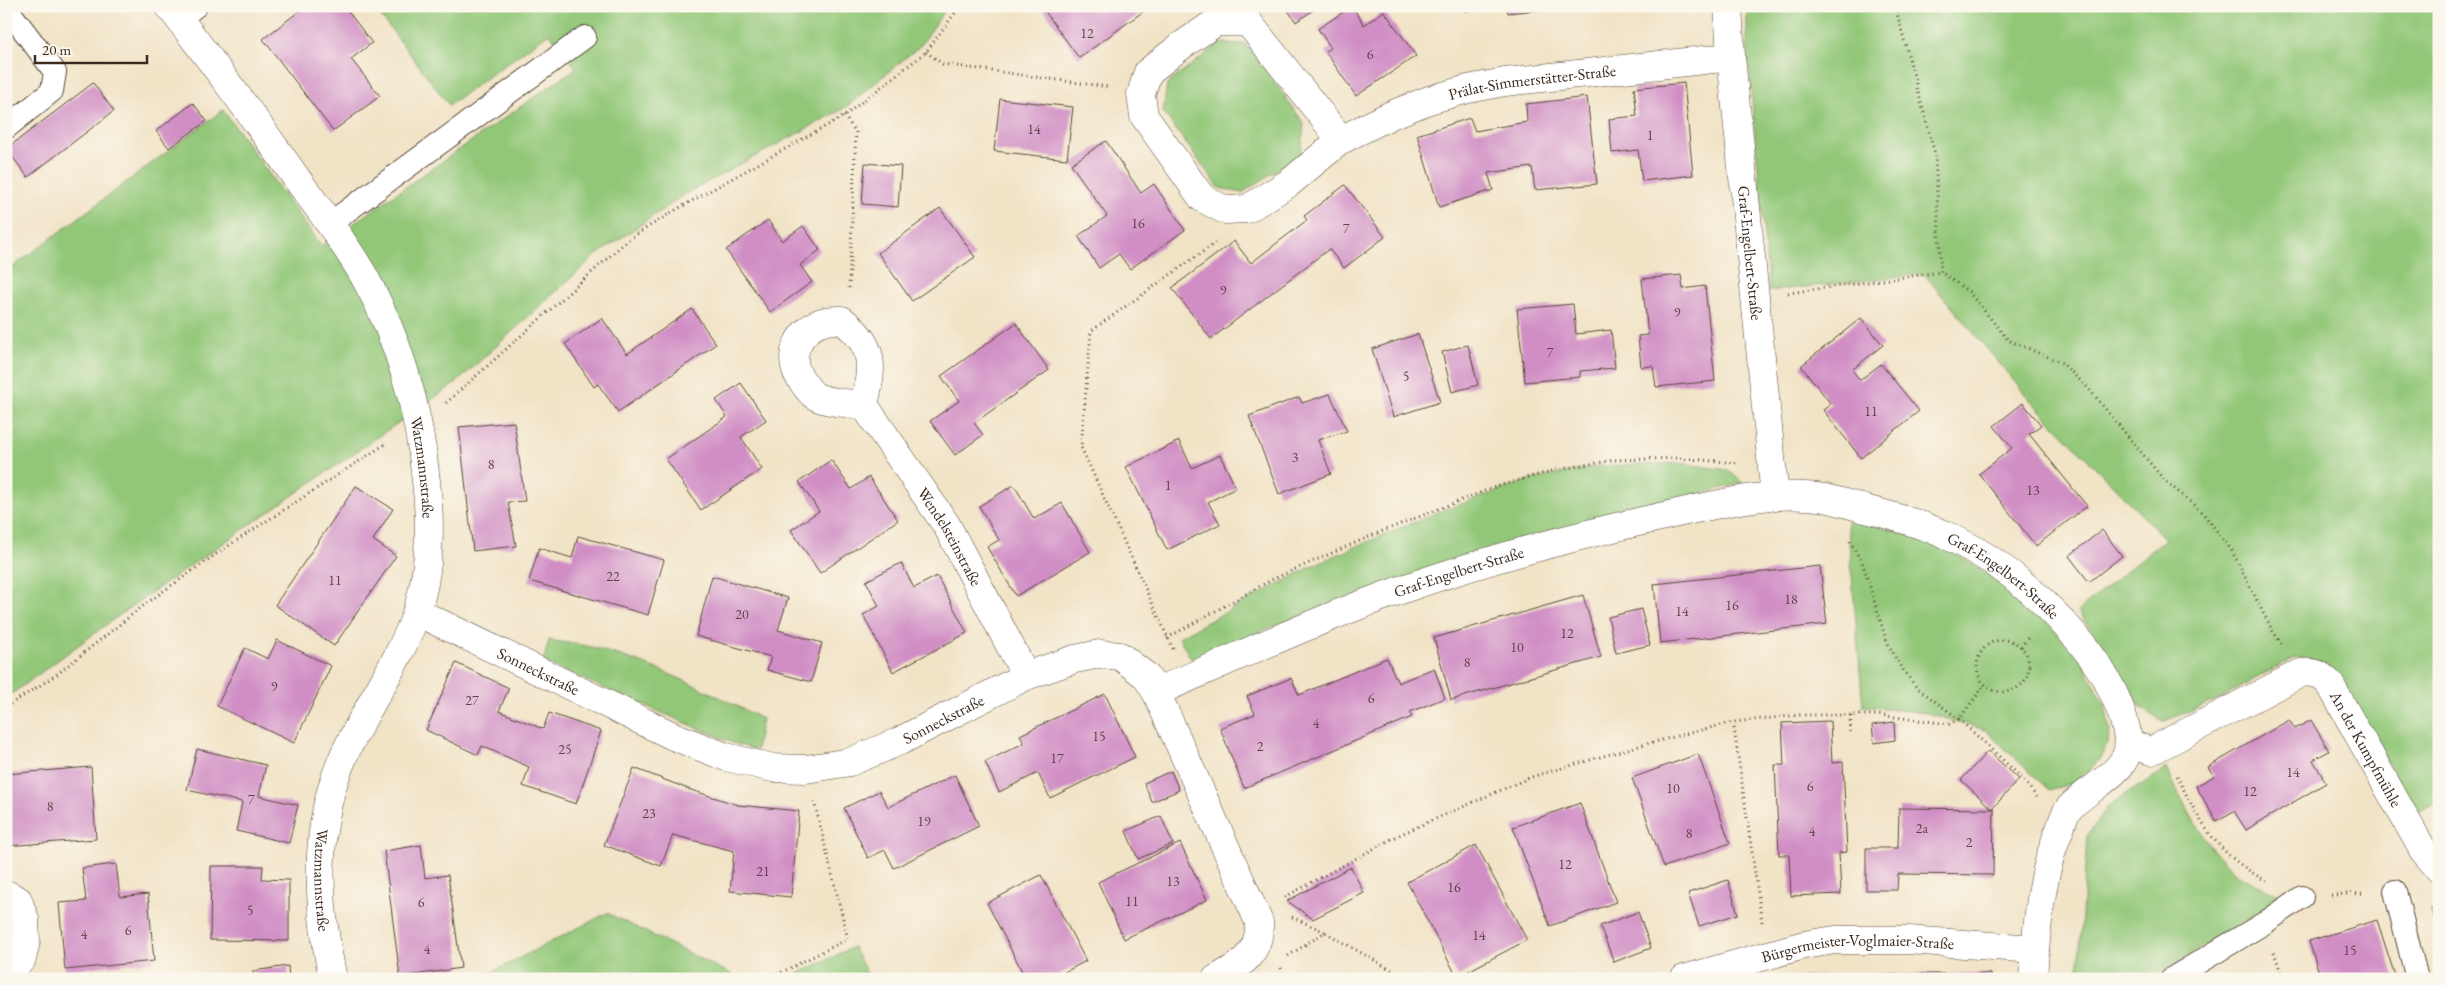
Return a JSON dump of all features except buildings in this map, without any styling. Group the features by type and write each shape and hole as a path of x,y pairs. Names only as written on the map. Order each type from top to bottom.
{"street":[{"name":"Graf-Engelbert-Straße","path":"1728,6 1731,57 1775,497"},
{"name":"Watzmannstraße","path":"182,11 364,276 406,375 418,422 430,511 425,571 416,612 404,642 344,754 331,792 324,821 320,850 320,892 325,942 333,979"},
{"path":"1225,210 1202,198 1144,116 1141,94 1148,72 1216,22 1248,22 1342,140"},
{"name":"Prälat-Simmerstätter-Straße","path":"1225,210 1247,209 1289,183 1342,140 1391,115 1429,100 1468,89 1505,82 1731,57"},
{"path":"842,320 859,333 870,354 870,382 864,405 814,396 800,379 793,365 795,345 812,328 825,321 842,320"},
{"name":"Wendelsteinstraße","path":"864,405 947,526 1026,676"},
{"name":"Graf-Engelbert-Straße","path":"1156,692 1405,589 1515,552 1738,500 1775,497 1823,498 1916,522 1946,533 1985,555 2016,578 2072,632 2109,686 2123,716 2130,744"},
{"name":"Sonneckstraße","path":"416,612 672,736 726,757 774,768 806,769 850,762 900,741 1026,676 1075,659 1100,654 1120,656 1146,676 1156,692 1259,922 1260,937 1254,949 1240,964 1216,979"},
{"name":"An der Kumpfmühle","path":"2301,673 2312,671 2322,676 2330,684 2423,850 2439,869"},
{"path":"2032,979 2050,852 2068,810 2120,767 2130,744 2151,751 2301,673"},
{"path":"6,894 18,900 25,919 26,940 22,960 6,974"},
{"name":"Bürgermeister-Voglmaier-Straße","path":"1684,979 1767,954 1834,940 1908,940 2035,949"}],"lane":[{"path":"6,7 56,72 52,91 6,128"},
{"path":"328,224 585,37"},
{"path":"2395,891 2417,979"},
{"path":"2171,979 2266,922 2302,897"}],"path":[{"path":"6,707 56,675 148,602 225,548 456,397 630,239 680,207 844,116 926,52 960,6"},
{"path":"1895,6 1935,154 1941,272"},
{"path":"926,52 943,64 1113,87 1141,94"},
{"path":"842,320 848,306 856,132 844,116"},
{"path":"1186,679 1080,447 1091,331 1220,240 1225,210"},
{"path":"1755,298 1941,272 1969,292 2008,340 2062,363 2089,389 2164,480 2202,512 2232,551 2272,630 2301,673"},
{"path":"1167,638 1273,579 1380,532 1495,488 1555,470 1614,460 1678,458 1737,462 1775,497"},
{"path":"1845,533 1863,564 1886,639 1898,663 1916,687 1959,719 2022,778 2043,805 2068,810"},
{"path":"2002,640 2012,641 2021,647 2027,655 2030,666 2022,684 2014,691 2003,693 1993,691 1984,686 1978,677 1976,667 1977,657 1983,648 1992,642 2002,640"},
{"path":"1280,900 1401,834 1531,777 1733,722 1800,714 1879,715 1949,724 1959,719 1984,686"},
{"path":"1850,715 1850,732"},
{"path":"1734,728 1767,954"},
{"path":"768,979 848,939 806,769"},
{"path":"2174,770 2199,821 2216,843 2246,870 2274,886 2302,897 2395,891"},
{"path":"1286,957 1324,932 1408,979"}],"green space":[{"path":"373,6 948,6 921,45 845,108 687,193 595,256 456,383 132,606 6,698 6,272 223,110 321,246 576,68 549,33 449,105"},
{"path":"1747,6 2439,6 2439,801 2416,813 2391,768 2327,664 2295,657 2215,701 2164,721 2142,709 2078,611 2165,539 2030,400 1924,274 1769,291 1747,42"},
{"path":"1220,43 1246,44 1304,123 1301,154 1242,193 1219,188 1163,112 1167,84"},
{"path":"1680,463 1728,470 1743,483 1570,527 1317,609 1191,659 1179,637 1320,562 1438,512 1530,480 1598,466"},
{"path":"1847,517 1941,545 1981,569 2034,608 2081,659 2105,705 2110,731 2107,745 2098,761 2076,782 2049,790 1985,730 1927,713 1863,706"},
{"path":"549,640 592,647 620,655 702,689 762,719 756,750 733,743 543,662"},
{"path":"2166,769 2195,823 2222,861 2244,878 2285,897 2150,979 2078,979 2087,836 2109,805"},
{"path":"607,913 741,979 479,979"},
{"path":"853,947 870,979 787,979"}]}
